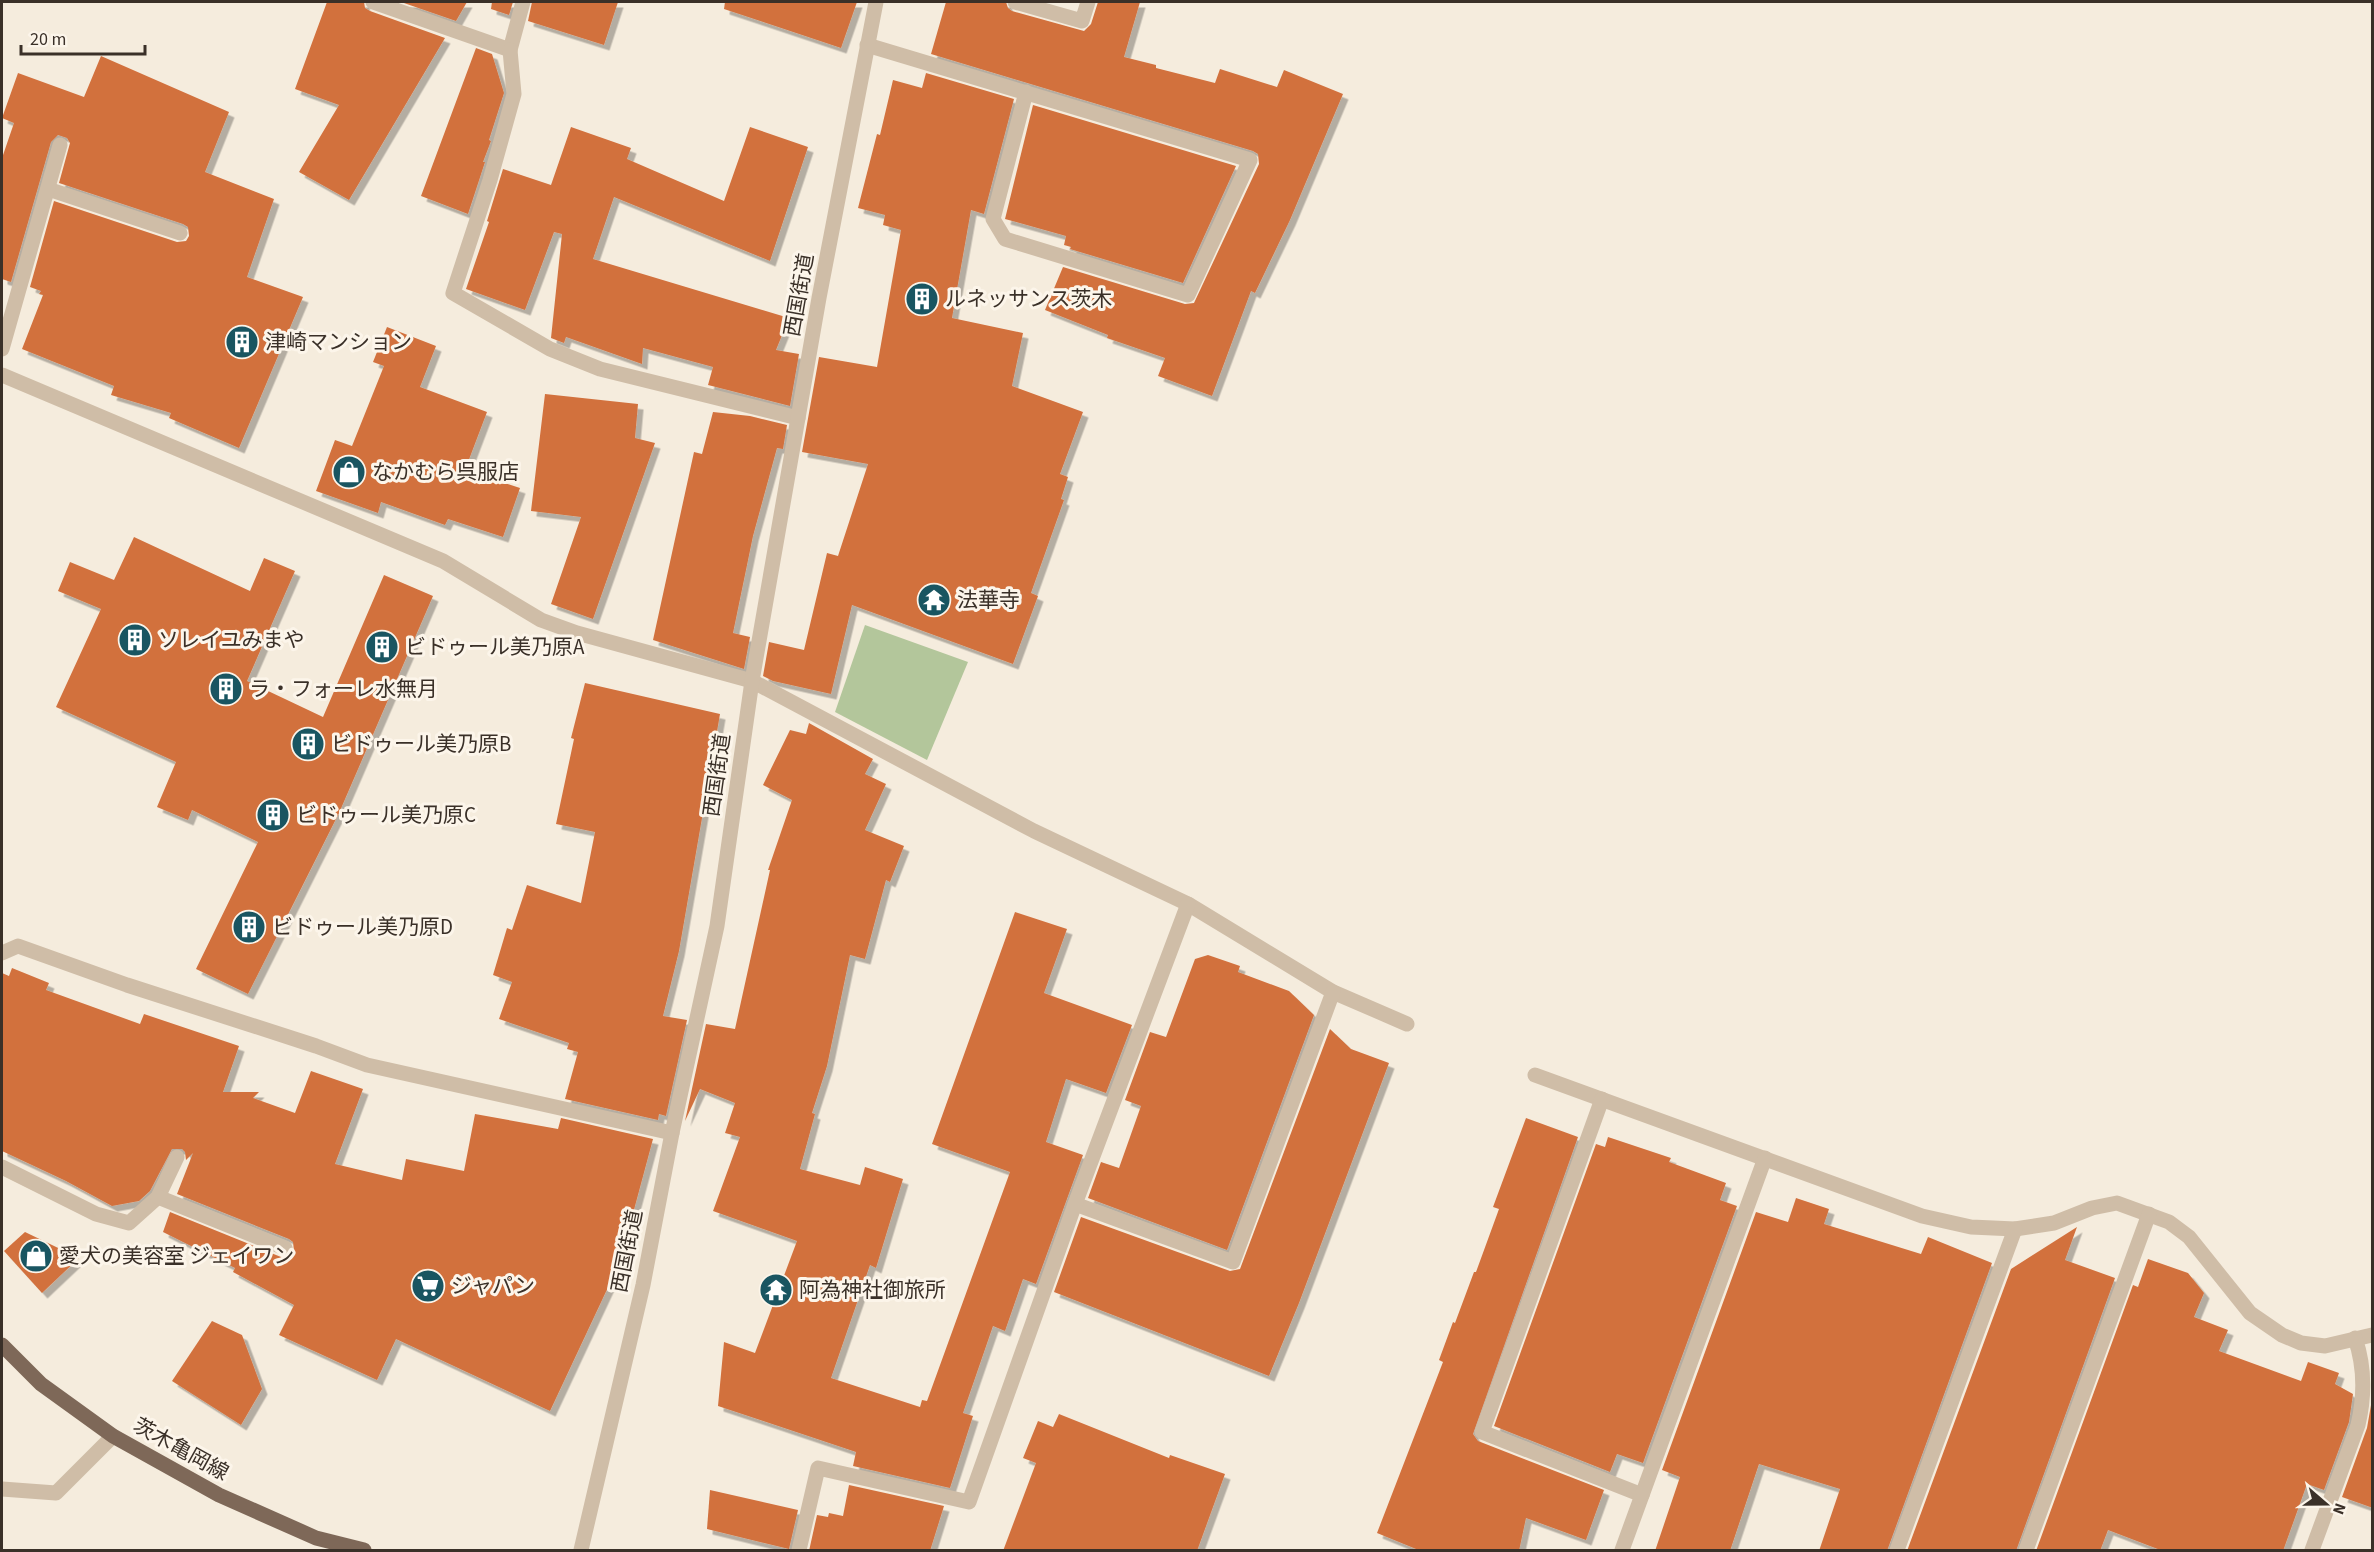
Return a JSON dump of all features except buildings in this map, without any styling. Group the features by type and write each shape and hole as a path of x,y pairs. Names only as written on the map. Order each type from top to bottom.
{"main road":[{"name":"茨木亀岡線","path":"2,1345 41,1384 113,1436 219,1495 316,1538 364,1551"}],"street":[{"path":"373,2 510,50"},
{"path":"523,2 510,50 514,94 490,180 453,293 550,349 600,369 798,418"},
{"name":"西国街道","path":"581,1551 643,1286 672,1133 717,926 752,681 798,418 876,2"},
{"path":"1015,2 1082,21 1088,2"},
{"path":"867,45 1026,92 1250,160 1188,295 1005,239 993,219 1026,92"},
{"path":"2,349 60,145"},
{"path":"48,189 180,233"},
{"path":"2,375 443,561 541,620 576,633 752,681 1034,831 1188,904 1333,992 1407,1024"},
{"path":"799,1551 818,1468 969,1502 1075,1204 1188,904"},
{"path":"2,953 18,946 367,1065 672,1133"},
{"path":"1075,1204 1233,1262 1333,992"},
{"path":"1535,1075 1922,1215 1971,1227 2015,1229 2054,1223 2092,1208 2117,1203 2169,1222 2189,1237 2250,1313 2282,1335 2301,1343 2325,1346 2373,1335"},
{"path":"1602,1099 1482,1432 1642,1495"},
{"path":"2,1167 96,1214 129,1223 158,1197 177,1157"},
{"path":"1622,1551 1765,1158"},
{"path":"158,1197 285,1248"},
{"path":"2026,1551 2149,1214"},
{"path":"1897,1551 2015,1229"},
{"path":"2312,1551 2358,1425 2362,1404 2361,1357 2355,1338"},
{"path":"2,1489 56,1493 113,1436"}],"green space":[{"path":"865,625 968,662 927,760 835,712"}],"place":[{"name":"ルネッサンス茨木","path":"922,299"},
{"name":"津崎マンション","path":"242,342"},
{"name":"なかむら呉服店","path":"349,472"},
{"name":"法華寺","path":"934,600"},
{"name":"ソレイユみまや","path":"135,640"},
{"name":"ビドゥール美乃原A","path":"382,647"},
{"name":"ラ・フォーレ水無月","path":"226,689"},
{"name":"ビドゥール美乃原B","path":"308,744"},
{"name":"ビドゥール美乃原C","path":"273,815"},
{"name":"ビドゥール美乃原D","path":"249,927"},
{"name":"愛犬の美容室 ジェイワン","path":"36,1256"},
{"name":"ジャパン","path":"428,1286"},
{"name":"阿為神社御旅所","path":"776,1290"}]}
